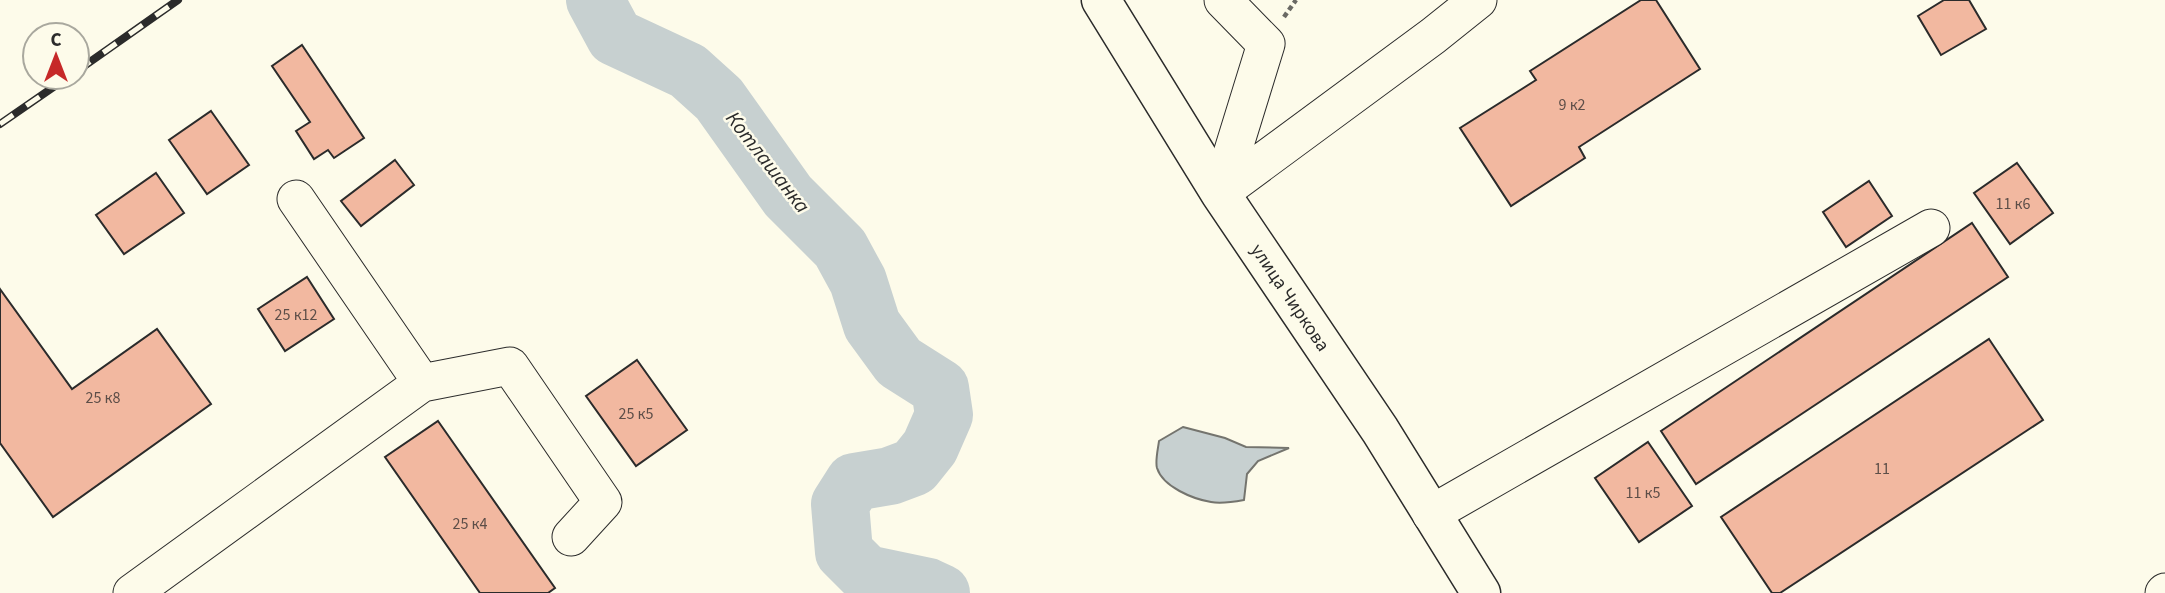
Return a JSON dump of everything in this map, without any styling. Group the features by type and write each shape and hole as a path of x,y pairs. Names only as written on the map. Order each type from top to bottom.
{"main road":[{"name":"улица Чиркова","path":"1101,0 1220,193 1380,430 1481,593"}],"street":[{"path":"1220,193 1266,44 1223,0"},
{"path":"1220,193 1478,0"},
{"path":"296,199 422,383"},
{"path":"1431,514 1931,228"},
{"path":"132,593 422,383 510,366 603,502 571,537"}],"shaded area":[{"path":"1183,427 1225,438 1246,447 1289,448 1258,461 1247,474 1244,500 1211,502 1188,495 1172,486 1160,475 1157,468 1159,441"}],"building":[{"path":"1641,0 1656,0 1700,69 1579,147 1585,158 1511,206 1460,128 1536,80 1530,71"},
{"path":"1944,0 1969,0 1986,29 1941,55 1918,16"},
{"path":"302,45 364,138 334,158 328,150 314,159 296,131 310,122 272,66"},
{"path":"211,111 249,165 207,194 169,140"},
{"path":"395,160 414,185 361,226 341,201"},
{"path":"2017,163 2053,213 2010,244 1974,193"},
{"path":"156,173 184,213 124,254 96,215"},
{"path":"1869,181 1892,216 1846,247 1823,212"},
{"path":"1972,223 2008,277 1696,484 1661,431"},
{"path":"307,277 334,319 285,351 258,309"},
{"path":"0,289 72,389 157,329 211,404 53,517 0,443"},
{"path":"1989,339 2043,420 1780,593 1772,593 1721,517"},
{"path":"637,360 687,430 636,466 586,396"},
{"path":"438,421 555,588 548,593 480,593 385,457"},
{"path":"1648,442 1692,506 1639,542 1595,478"}],"waterway":[{"name":"Котлашанка","path":"595,0 615,37 688,71 719,99 788,196 840,248 858,281 872,325 899,362 940,388 944,415 930,447 914,467 890,476 854,482 840,504 844,552 866,574 928,587 941,593"}],"railway":[{"path":"91,61 178,0"},
{"path":"0,124 48,91"}]}
